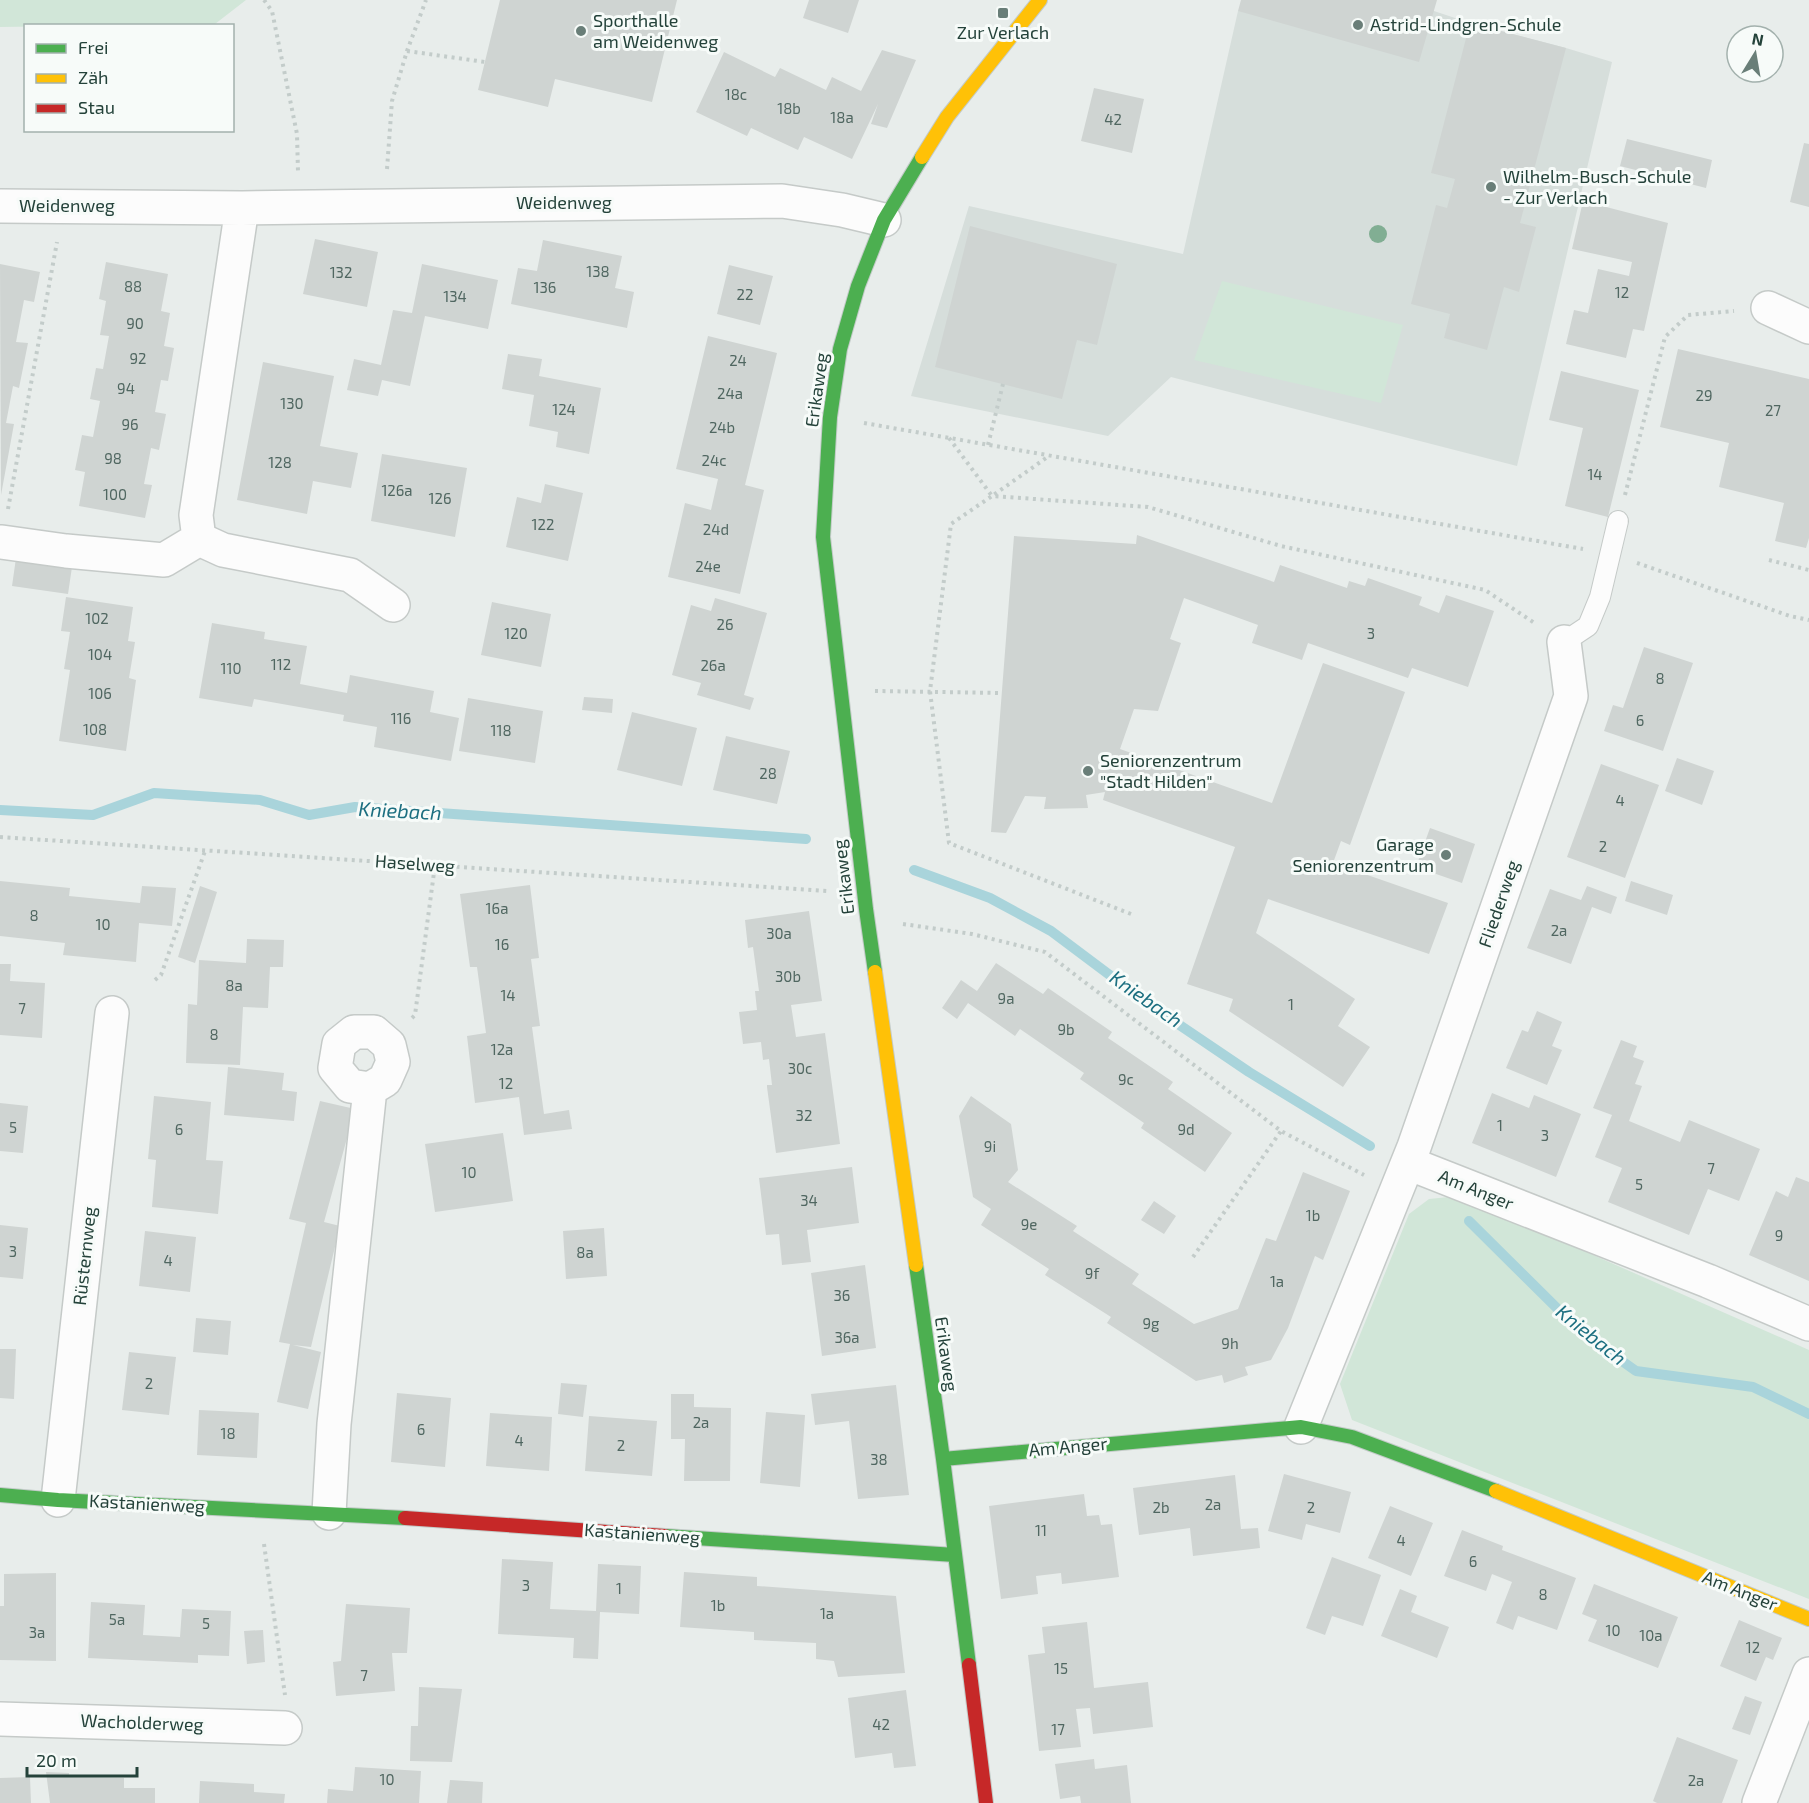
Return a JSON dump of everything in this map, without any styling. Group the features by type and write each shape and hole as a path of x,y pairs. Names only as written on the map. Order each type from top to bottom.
{"street":[{"name":"Erikaweg","path":"986,1803 943,1460 866,909 823,537 830,417 840,349 858,286 884,220 947,117 1040,0"},
{"name":"Weidenweg","path":"0,206 243,208 782,201 842,210 884,220"},
{"path":"199,539 196,515 243,208"},
{"path":"1768,309 1809,327"},
{"path":"2,542 66,551 164,560 199,539"},
{"path":"199,539 223,550 350,575 393,605"},
{"name":"Fliederweg","path":"1408,1162 1571,696 1564,642"},
{"name":"Rüsternweg","path":"58,1500 112,1013"},
{"path":"354,1032 374,1032 389,1045 393,1062 385,1080 370,1089 350,1086 335,1068 339,1044 354,1032"},
{"path":"329,1513 334,1424 370,1089"},
{"path":"1301,1427 1408,1162"},
{"name":"Am Anger","path":"1408,1162 1809,1324"},
{"name":"Am Anger","path":"943,1460 1301,1427 1352,1437 1536,1506 1809,1619"},
{"name":"Kastanienweg","path":"0,1495 58,1500 329,1513 955,1555"},
{"path":"1759,1803 1809,1674"},
{"name":"Wacholderweg","path":"0,1719 285,1713"}],"lane":[{"path":"1564,642 1588,626 1600,597 1618,521"}],"path":[{"path":"264,0 272,11 297,134 298,172"},
{"path":"387,169 392,101 426,0"},
{"path":"407,51 485,62"},
{"path":"2,542 57,238"},
{"path":"1618,521 1665,337 1688,315 1768,309"},
{"path":"988,445 1003,384"},
{"path":"860,422 1610,554 1790,616 1809,620"},
{"path":"948,438 992,496 1148,507 1281,546 1485,590 1564,642"},
{"path":"1049,456 951,524 930,691 949,843 1131,914"},
{"path":"1769,560 1809,570"},
{"path":"872,690 1002,693"},
{"name":"Haselweg","path":"0,837 830,891"},
{"path":"155,980 162,975 205,851"},
{"path":"389,1045 415,1015 435,865"},
{"path":"902,924 972,934 1045,952 1281,1131 1369,1178"},
{"path":"1192,1257 1281,1131"},
{"path":"263,1534 285,1713"}],"shaded area":[{"path":"1238,11 1434,11 1612,62 1517,466 1171,377 1108,436 911,396 969,206 1183,254"}],"green space":[{"path":"0,0 246,0 215,24 24,24 24,27 0,27"},
{"path":"1222,281 1403,325 1381,403 1194,360"},
{"path":"1459,1196 1809,1350 1809,1599 1352,1420 1340,1384 1409,1214 1429,1199"}],"building":[{"name":"Sporthalle am Weidenweg","path":"500,0 677,0 652,102 555,79 548,107 478,90"},
{"path":"809,0 859,0 848,33 803,18"},
{"name":"Astrid-Lindgren-Schule","path":"1241,0 1437,0 1419,62 1238,11"},
{"name":"Wilhelm-Busch-Schule - Zur Verlach","path":"1470,23 1566,48 1520,223 1536,227 1519,292 1504,287 1487,350 1444,338 1450,314 1411,304 1436,205 1447,208 1455,179 1431,173"},
{"path":"882,50 916,60 887,128 871,124 878,104 852,159 804,137 798,150 751,128 747,136 696,112 724,52 775,77 780,68 826,90 832,77 861,91"},
{"path":"1094,88 1144,99 1132,153 1081,141"},
{"path":"1627,139 1712,160 1706,188 1620,166"},
{"path":"1804,143 1809,144 1809,207 1790,202"},
{"path":"1583,201 1668,223 1644,331 1633,329 1626,358 1566,344 1574,310 1588,313 1598,269 1629,276 1632,262 1572,249"},
{"path":"970,226 1117,264 1097,345 1077,340 1062,399 935,367"},
{"path":"315,239 378,252 367,307 303,294"},
{"path":"543,240 622,256 615,288 634,292 627,328 511,304 518,268 537,271"},
{"path":"106,262 168,274 161,311 170,313 164,346 174,348 168,381 161,380 155,412 166,414 159,450 151,448 144,484 152,485 145,518 79,506 85,472 75,470 82,435 93,437 100,401 90,399 96,368 103,369 109,336 100,335 106,301 99,299"},
{"path":"0,264 40,272 34,302 24,300 16,342 28,343 19,388 13,386 6,423 14,424 1,495"},
{"path":"422,264 498,280 488,329 425,316 410,386 382,380 378,396 347,390 354,359 381,365 393,310 412,313"},
{"path":"729,265 773,276 760,325 717,314"},
{"path":"708,336 777,353 745,485 764,490 740,594 668,577 685,503 711,510 718,479 676,469"},
{"path":"1678,349 1809,379 1809,538 1806,548 1775,541 1784,503 1719,487 1729,443 1660,427"},
{"path":"508,354 542,359 539,376 601,388 589,454 556,447 558,432 529,426 534,395 502,389"},
{"path":"263,362 334,376 320,446 358,453 351,488 313,481 307,514 237,500"},
{"path":"1561,371 1639,390 1608,517 1565,506 1583,428 1549,420"},
{"path":"382,454 467,468 455,537 371,521"},
{"path":"545,484 583,493 568,561 506,547 517,497 541,503"},
{"name":"Seniorenzentrum \"Stadt Hilden\"","path":"1137,535 1274,582 1280,565 1347,588 1349,581 1365,586 1368,578 1422,597 1419,605 1439,613 1446,595 1494,611 1468,687 1412,668 1408,678 1308,643 1302,660 1252,643 1258,625 1184,598 1170,639 1181,643 1158,711 1134,709 1120,749 1272,803 1323,663 1405,692 1350,845 1341,841 1333,863 1448,903 1429,954 1268,899 1256,933 1355,999 1338,1026 1370,1047 1343,1087 1229,1011 1233,999 1187,984 1235,847 1103,800 1105,792 1086,795 1088,808 1044,809 1046,797 1025,796 1006,833 991,832 1014,536 1136,544"},
{"path":"16,558 72,567 68,594 12,586"},
{"path":"66,597 133,607 128,641 135,642 129,678 136,680 126,751 59,741 70,670 64,669 70,632 61,631"},
{"path":"715,598 767,613 744,695 754,698 750,710 697,695 701,683 672,675 691,605 711,611"},
{"path":"492,602 551,614 541,667 481,655"},
{"path":"212,623 265,632 264,639 307,646 300,684 347,693 350,675 434,691 430,712 459,718 451,761 374,747 377,727 343,721 344,715 254,699 252,707 199,698"},
{"path":"1644,647 1693,663 1663,751 1604,731 1613,705 1623,708"},
{"path":"584,697 613,699 612,713 582,710"},
{"path":"468,698 543,711 535,763 459,751"},
{"path":"632,712 697,728 682,786 617,770"},
{"path":"726,736 790,751 777,804 713,790"},
{"path":"1677,758 1714,771 1702,805 1665,791"},
{"path":"1601,764 1659,785 1625,878 1567,857"},
{"name":"Garage Seniorenzentrum","path":"1430,828 1475,844 1462,883 1416,867"},
{"path":"0,881 70,888 69,896 140,903 142,886 176,888 172,926 139,923 136,962 63,955 65,943 0,936"},
{"path":"1631,881 1673,895 1667,915 1625,901"},
{"path":"530,885 539,958 531,959 540,1026 532,1027 544,1114 569,1110 572,1129 524,1135 519,1097 475,1103 467,1036 486,1033 477,967 470,967 460,894"},
{"path":"200,886 217,892 195,963 178,957"},
{"path":"1587,886 1617,897 1611,914 1592,907 1571,964 1527,948 1550,889 1581,900"},
{"path":"809,911 822,1001 791,1005 796,1037 825,1033 840,1144 776,1153 767,1087 767,1085 772,1085 769,1059 763,1060 761,1042 743,1044 739,1012 757,1010 755,991 759,991 753,947 748,948 745,920"},
{"path":"247,939 284,940 283,967 270,967 268,1008 243,1007 240,1065 186,1063 188,1004 197,1005 199,960 246,963"},
{"path":"996,963 1043,994 1048,988 1112,1032 1108,1038 1173,1082 1168,1089 1232,1133 1205,1172 1141,1128 1144,1123 1080,1079 1084,1073 1020,1029 1015,1036 968,1003 957,1019 942,1008 961,980 977,991"},
{"path":"0,964 11,964 10,981 45,983 42,1038 0,1035"},
{"path":"1537,1011 1562,1022 1552,1046 1562,1050 1547,1085 1506,1068 1522,1030 1528,1032"},
{"path":"1621,1040 1637,1046 1633,1057 1644,1061 1635,1084 1642,1086 1629,1121 1680,1142 1689,1120 1760,1149 1739,1201 1708,1189 1689,1235 1608,1202 1622,1168 1595,1157 1612,1115 1593,1108"},
{"path":"228,1067 284,1073 282,1090 297,1092 294,1121 224,1115"},
{"path":"1492,1093 1529,1108 1534,1095 1581,1114 1556,1177 1472,1143"},
{"path":"154,1096 211,1102 206,1160 223,1161 218,1214 152,1207 156,1160 148,1159"},
{"path":"971,1096 1011,1124 1018,1170 1008,1182 1077,1226 1073,1231 1139,1274 1132,1284 1194,1324 1238,1309 1266,1238 1276,1241 1303,1172 1350,1191 1323,1260 1315,1256 1288,1328 1271,1360 1245,1367 1248,1375 1224,1383 1222,1375 1196,1381 1107,1323 1111,1317 1045,1275 1049,1269 981,1225 991,1209 973,1197 959,1116"},
{"path":"320,1101 355,1109 324,1222 340,1226 311,1347 293,1345 321,1352 308,1409 277,1402 290,1344 279,1342 306,1223 289,1219"},
{"path":"0,1103 28,1106 23,1153 0,1151"},
{"path":"503,1133 513,1201 435,1212 425,1144"},
{"path":"852,1167 859,1223 807,1230 811,1262 782,1265 779,1234 766,1235 759,1178"},
{"path":"1796,1177 1809,1182 1809,1281 1749,1255 1776,1191 1788,1197"},
{"path":"1154,1201 1176,1216 1164,1234 1141,1220"},
{"path":"0,1225 28,1228 23,1279 0,1277"},
{"path":"604,1228 607,1276 566,1279 563,1231"},
{"path":"145,1231 196,1237 190,1292 139,1286"},
{"path":"865,1265 876,1348 822,1356 811,1273"},
{"path":"196,1318 231,1321 228,1355 193,1352"},
{"path":"0,1349 16,1349 14,1399 0,1398"},
{"path":"129,1352 176,1357 169,1415 122,1410"},
{"path":"561,1383 587,1385 583,1417 558,1414"},
{"path":"896,1385 909,1495 858,1499 849,1421 815,1425 811,1394"},
{"path":"397,1393 451,1398 445,1467 391,1462"},
{"path":"671,1394 694,1394 694,1407 731,1408 730,1481 684,1481 685,1439 671,1439"},
{"path":"199,1410 259,1413 257,1458 197,1455"},
{"path":"766,1412 805,1415 800,1487 760,1483"},
{"path":"490,1413 552,1417 549,1471 486,1466"},
{"path":"589,1416 657,1421 652,1476 585,1471"},
{"path":"1284,1474 1351,1492 1340,1533 1306,1524 1302,1540 1268,1531"},
{"path":"1235,1475 1241,1529 1258,1528 1260,1548 1193,1556 1190,1528 1139,1535 1133,1488"},
{"path":"1084,1494 1087,1516 1099,1515 1101,1525 1112,1524 1119,1577 1062,1584 1061,1573 1036,1576 1038,1594 1001,1599 989,1506"},
{"path":"1390,1506 1433,1523 1411,1576 1368,1558"},
{"path":"1462,1530 1503,1546 1502,1550 1576,1578 1557,1630 1518,1616 1513,1630 1496,1623 1512,1582 1492,1574 1486,1591 1444,1576"},
{"path":"1332,1557 1381,1575 1363,1626 1332,1616 1325,1635 1306,1628"},
{"path":"502,1559 553,1562 550,1609 596,1611 598,1564 641,1566 639,1614 600,1612 598,1659 573,1658 574,1638 498,1634"},
{"path":"684,1572 757,1577 757,1586 896,1596 905,1673 838,1677 834,1661 816,1659 816,1643 754,1640 754,1632 680,1627"},
{"path":"56,1573 56,1661 0,1660 0,1606 4,1606 4,1574"},
{"path":"1594,1584 1678,1617 1658,1668 1588,1641 1597,1620 1582,1614"},
{"path":"1400,1589 1417,1596 1411,1612 1449,1627 1437,1658 1381,1636"},
{"path":"91,1602 145,1605 143,1635 180,1637 182,1609 231,1611 229,1656 198,1655 198,1663 88,1658"},
{"path":"346,1604 410,1608 407,1653 392,1653 395,1691 336,1696 333,1662 341,1661"},
{"path":"1739,1620 1782,1638 1773,1660 1766,1657 1756,1681 1720,1666"},
{"path":"1087,1622 1094,1688 1148,1682 1153,1727 1093,1734 1090,1708 1076,1709 1081,1747 1039,1751 1028,1655 1045,1653 1042,1627"},
{"path":"263,1630 265,1662 247,1664 244,1631"},
{"path":"419,1687 462,1689 452,1762 410,1761 411,1726 418,1726"},
{"path":"906,1690 916,1766 894,1768 892,1753 855,1758 848,1698"},
{"path":"1745,1696 1762,1702 1750,1735 1732,1729"},
{"path":"1677,1737 1738,1760 1722,1803 1657,1803 1653,1801"},
{"path":"1094,1759 1095,1769 1127,1765 1131,1803 1081,1803 1080,1796 1060,1799 1055,1764"},
{"path":"355,1767 421,1771 419,1803 327,1803 328,1789 353,1791"},
{"path":"46,1772 69,1773 69,1777 124,1778 124,1788 155,1788 155,1803 50,1803"},
{"path":"30,1777 31,1803 0,1803 0,1778"},
{"path":"450,1780 483,1782 482,1803 447,1803"},
{"path":"200,1781 254,1784 254,1792 285,1794 284,1803 199,1803"}],"waterway":[{"name":"Kniebach","path":"0,810 93,815 154,793 260,800 309,815 355,807 806,839"},
{"name":"Kniebach","path":"914,870 990,898 1051,931 1147,1003 1249,1072 1370,1146"},
{"name":"Kniebach","path":"1469,1221 1581,1332 1636,1371 1753,1387 1809,1414"}],"traffic: fast":[{"path":"875,972 823,537 830,417 840,349 858,286 884,220 922,157"},
{"path":"916,1265 969,1665"},
{"path":"943,1459 1301,1427 1352,1437 1496,1491"},
{"path":"0,1495 405,1518"},
{"path":"665,1536 955,1555"}],"traffic: slow":[{"path":"922,157 947,117 1040,0"},
{"path":"875,972 916,1265"},
{"path":"1496,1491 1809,1619"}],"traffic: jam":[{"path":"405,1518 665,1536"},
{"path":"969,1665 986,1803"}],"place":[{"name":"Zur Verlach","path":"1003,13"},
{"name":"Astrid-Lindgren-Schule","path":"1358,25"},
{"name":"Sporthalle am Weidenweg","path":"581,31"},
{"name":"Wilhelm-Busch-Schule - Zur Verlach","path":"1491,187"},
{"name":"Seniorenzentrum \"Stadt Hilden\"","path":"1088,771"},
{"name":"Garage Seniorenzentrum","path":"1446,855"}]}
